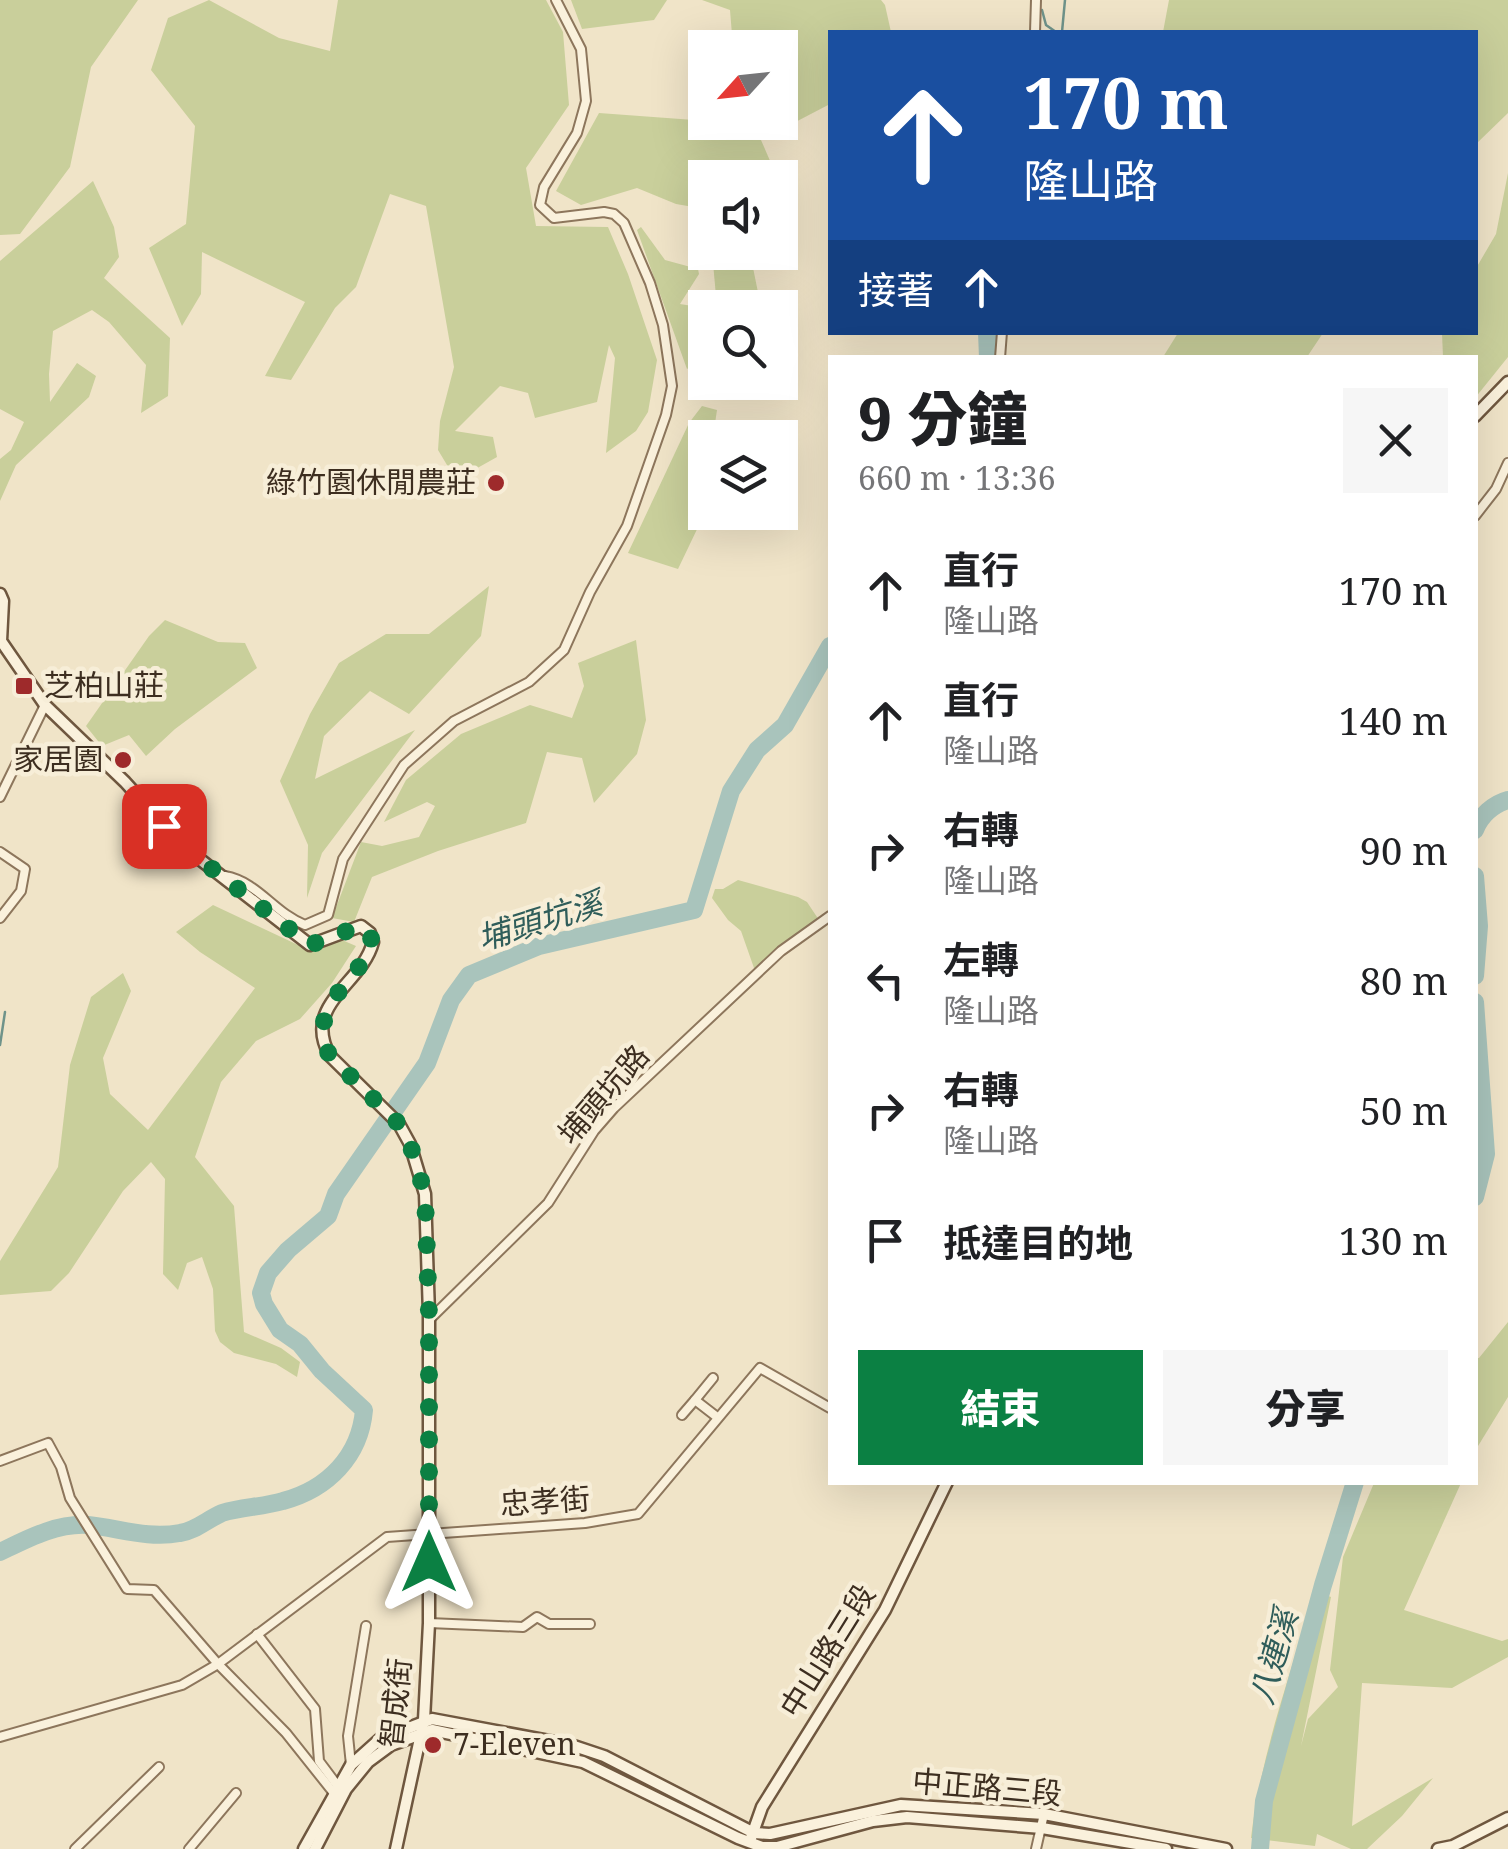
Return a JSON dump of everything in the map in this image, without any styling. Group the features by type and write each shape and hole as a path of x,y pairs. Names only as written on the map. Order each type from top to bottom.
{"main road":[{"path":"1478,413 1508,382"},
{"path":"0,594 1,641 45,706 125,782 184,847 222,876"},
{"name":"智成街","path":"222,876 310,945 360,926 370,932 370,952 328,1008 322,1030 324,1045 330,1056 399,1124 410,1144 425,1194 429,1622 424,1720 396,1849"},
{"name":"中山路三段","path":"748,1842 762,1807 885,1610 946,1485"},
{"path":"304,1849 335,1788 380,1739 424,1720 552,1741 604,1756 748,1842"},
{"path":"315,1849 354,1769 422,1733 442,1731 583,1762 748,1842"},
{"name":"中正路三段","path":"748,1842 901,1805 1044,1814 1226,1849"},
{"name":"中正路三段","path":"748,1842 777,1847 873,1821 899,1818 1042,1828 1166,1849"},
{"path":"1438,1849 1453,1846 1508,1818"}],"street":[{"path":"222,876 244,879 305,926 328,915 343,859 404,765 454,722 529,682 564,650 590,592 627,526 666,415 672,386 670,357 650,283 624,223 614,214 604,212 554,218 540,205 544,186 577,133 586,100 581,49 556,0"},
{"path":"1035,30 1036,0"},
{"path":"1478,512 1496,489 1508,464"},
{"path":"0,797 45,706"},
{"path":"0,852 26,869 21,890 0,918"},
{"name":"埔頭坑路","path":"429,1320 548,1202 594,1131 614,1108 781,951 828,917"},
{"name":"忠孝街","path":"0,1736 182,1685 218,1664 386,1537 585,1523 638,1514 760,1368 828,1407"},
{"path":"682,1415 713,1378"},
{"path":"695,1400 717,1417"},
{"path":"0,1462 48,1443 62,1467 70,1498 126,1588 154,1590 335,1788"},
{"path":"429,1622 524,1627 537,1617 549,1624 590,1624"},
{"path":"354,1769 348,1736 366,1626"},
{"path":"257,1634 315,1709 319,1761 335,1788"},
{"path":"74,1849 158,1767"},
{"path":"190,1849 236,1793"},
{"path":"1036,1849 1044,1814"}],"green space":[{"path":"0,0 138,0 91,67 70,167 20,234 0,235"},
{"path":"209,0 279,38 330,51 338,0 546,0 563,32 569,105 526,168 536,226 608,227 657,360 648,412 636,431 606,453 615,358 609,345 597,402 535,418 528,393 500,386 455,431 493,437 497,457 456,480 438,450 440,421 454,367 426,206 390,194 356,287 335,308 291,380 265,376 305,302 202,252 201,294 182,326 149,248 186,224 195,126 151,70 168,18"},
{"path":"571,0 667,0 654,20 582,29"},
{"path":"702,0 881,0 891,30 828,30 828,105 798,121 798,30 732,30 730,10"},
{"path":"1169,0 1508,0 1508,113 1478,142 1478,30 1163,30"},
{"path":"599,113 688,120 688,140 761,140 770,160 688,160 688,206 637,188 581,205 556,191"},
{"path":"1508,173 1508,357 1478,394 1478,355 1443,355 1442,335 1478,335 1478,265 1496,234"},
{"path":"93,181 114,227 119,257 104,278 170,338 168,396 141,413 146,365 109,322 92,310 53,331 50,402 77,363 96,376 89,397 16,465 0,501 0,459 11,450 24,422 0,409 0,261"},
{"path":"641,227 665,260 698,270 680,304 688,305 687,369 637,230"},
{"path":"714,270 753,270 758,290 715,290"},
{"path":"1176,335 1322,335 1308,355 1164,355"},
{"path":"702,406 717,410 716,420 691,420"},
{"path":"688,425 688,530 697,530 678,569 628,553"},
{"path":"489,586 481,636 409,714 370,691 324,736 315,779 415,730 322,853 307,898 308,845 280,781 310,714 339,663 386,634 429,634"},
{"path":"165,620 218,642 245,643 257,668 175,729 146,756 129,735 102,746 86,726 149,636"},
{"path":"636,640 646,720 637,754 594,803 582,758 547,752 526,823 372,877 354,922 332,918 361,842 382,846 419,837 435,806 427,802 384,822 406,780 461,734 530,705 572,718 584,686 578,663"},
{"path":"738,880 798,897 807,902 819,920 759,968 754,968 741,931 712,898 715,889"},
{"path":"213,905 313,952 342,940 356,946 332,983 300,1019 256,1041 221,1082 195,1157 234,1206 244,1332 281,1348 300,1362 297,1377 276,1364 234,1353 220,1342 215,1331 213,1289 202,1257 187,1263 178,1290 163,1274 165,1179 151,1162 123,1191 69,1273 51,1291 0,1295 0,1261 58,1167 70,1065 91,997 123,973 131,991 103,1058 110,1094 148,1130 255,988 176,932"},
{"path":"1508,1322 1508,1397 1478,1446 1478,1358"},
{"path":"1373,1485 1460,1485 1404,1610 1502,1641 1508,1639 1508,1657 1452,1688 1362,1683 1352,1826 1433,1778 1402,1816 1367,1849 1351,1849 1317,1834 1315,1846 1251,1838 1269,1744 1315,1591 1331,1597 1301,1746 1308,1719 1338,1687 1330,1670 1343,1557"}],"waterway":[{"path":"1062,30 1065,0"},
{"name":"埔頭坑溪","path":"1042,10 1046,25 1053,30"},
{"name":"埔頭坑溪","path":"987,335 988,355"},
{"name":"埔頭坑溪","path":"0,1552 42,1533 76,1525 156,1535 186,1532 222,1513 299,1496 339,1468 356,1442 364,1410 322,1371 300,1344 280,1330 261,1293 268,1273 328,1216 336,1194 427,1063 451,1000 469,975 539,946 694,910 731,791 757,750 785,725 828,650"},
{"name":"八連溪","path":"1478,824 1488,811 1508,800"},
{"name":"八連溪","path":"1478,914 1478,938"},
{"path":"0,1045 5,1012"},
{"name":"八連溪","path":"1478,1043 1486,1154 1478,1185"},
{"name":"八連溪","path":"1260,1849 1264,1801 1354,1485"}],"place":[{"name":"綠竹園休閒農莊","path":"496,483"},
{"name":"芝柏山莊","path":"24,686"},
{"name":"家居園","path":"123,760"},
{"name":"7-Eleven","path":"433,1745"}],"route":[{"path":"164,826 184,847 310,945 360,926 370,932 370,952 338,991 322,1030 330,1056 399,1124 410,1144 425,1194 429,1562"}]}
